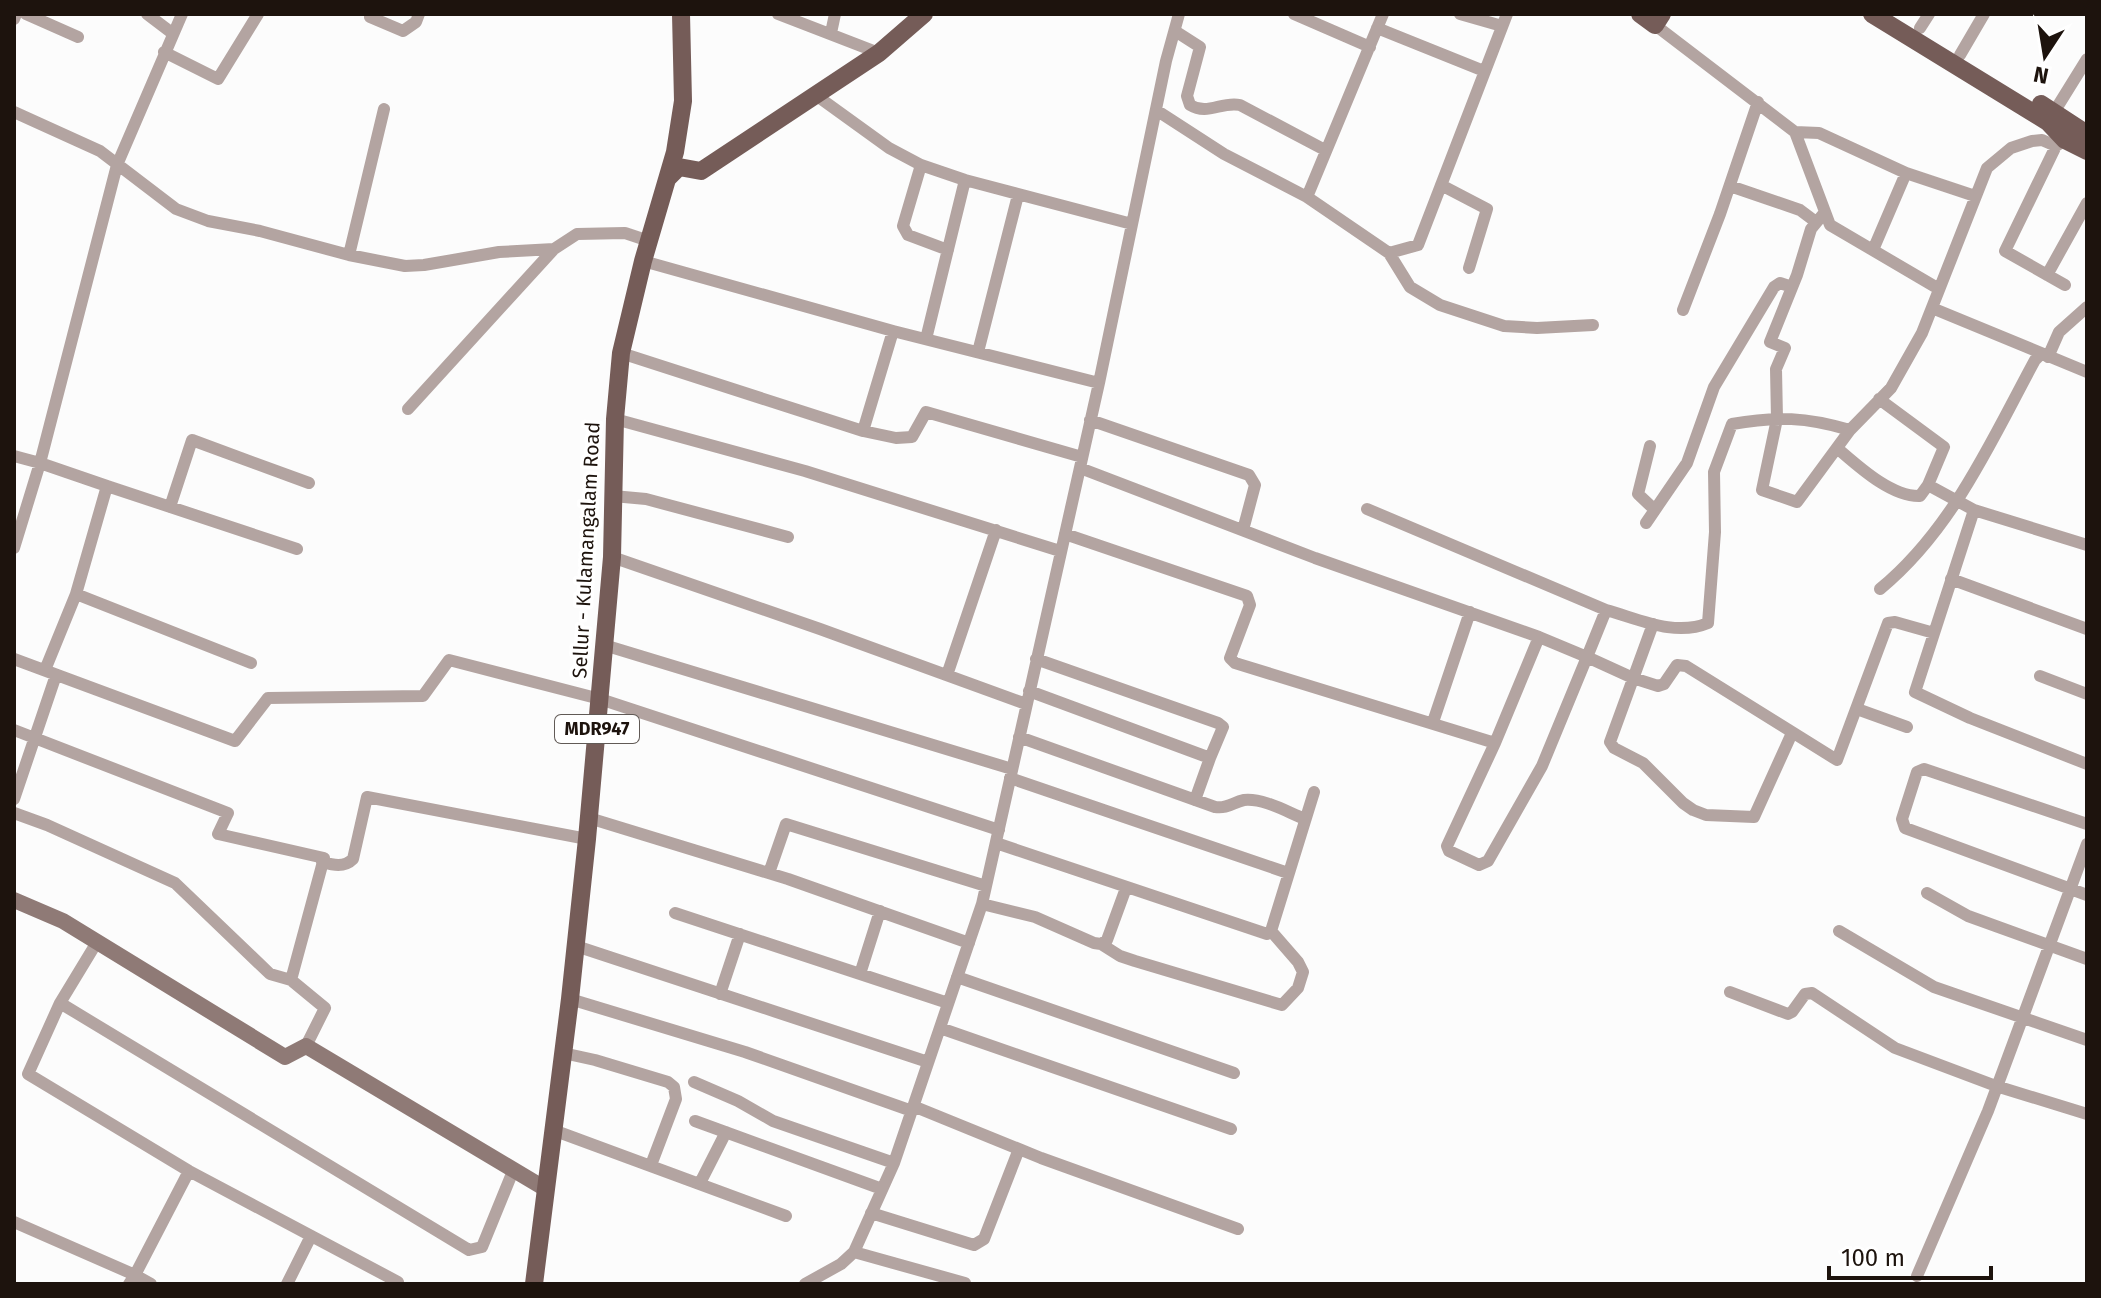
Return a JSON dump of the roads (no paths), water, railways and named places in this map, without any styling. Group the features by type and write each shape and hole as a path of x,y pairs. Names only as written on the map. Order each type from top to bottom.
{"main road":[{"name":"Sellur - Kulamangalam Road","path":"534,1284 589,818 612,557 615,419 621,353 643,261 668,178 683,101 681,14"},
{"path":"668,178 679,167 701,171 879,53 924,14"},
{"path":"1872,14 2051,117 2087,134"},
{"path":"1896,14 1924,21 1960,55 2051,117 2060,143 2087,151"}],"street":[{"path":"26,14 78,37"},
{"path":"147,14 172,33"},
{"path":"14,548 40,463 117,165 182,14"},
{"path":"164,52 218,79 258,14"},
{"path":"368,15 403,31 416,22 419,14"},
{"path":"778,14 879,53"},
{"path":"831,33 835,14"},
{"path":"805,1284 841,1264 854,1252 894,1163 982,904 1179,14"},
{"path":"1294,14 1370,47"},
{"path":"1307,197 1383,14"},
{"path":"1389,253 1418,245 1505,20 1460,14"},
{"path":"1960,55 1984,14"},
{"path":"1652,18 1795,132 1821,217"},
{"path":"1377,28 1484,71"},
{"path":"1175,31 1200,47 1187,96 1190,105 1204,111 1225,104 1240,105 1325,150"},
{"path":"2051,117 2087,59"},
{"path":"817,96 889,148 921,165 1018,195 1132,224"},
{"path":"1683,310 1758,102"},
{"path":"349,255 384,109"},
{"path":"1156,110 1224,154 1307,197 1389,253 1410,287 1440,305 1504,326 1593,325"},
{"path":"14,112 100,151 176,209 208,221 260,231 349,255 415,266 499,252 554,249"},
{"path":"1795,132 1819,133 1906,173 1975,196"},
{"path":"1821,217 1811,229 1770,342 1785,348 1776,369 1777,419 1761,485 1765,492 1797,502 1850,430 1891,388 1922,333 1987,168 2011,148 2042,140 2060,143 2005,251 2065,285"},
{"path":"921,165 903,226 908,235 948,250"},
{"path":"1873,250 1906,173"},
{"path":"926,339 965,180"},
{"path":"1441,185 1487,209 1469,268"},
{"path":"1730,186 1821,217 1939,289"},
{"path":"978,352 1018,195"},
{"path":"2047,275 2087,203"},
{"path":"408,409 554,249 577,234 625,233 649,241"},
{"path":"643,261 893,331 1099,383"},
{"path":"1646,523 1687,463 1714,387 1774,287 1780,283 1792,287"},
{"path":"1880,589 1907,567 1958,503 2035,360 2045,356 2059,332 2087,307"},
{"path":"1932,308 2087,372"},
{"path":"863,431 893,331"},
{"path":"621,353 863,431 896,438 912,437 926,412 1081,462 1243,530 1539,637 1633,678 1661,686 1677,665 1686,666 1837,760 1888,623 1895,622 1934,633"},
{"path":"1837,448 1869,476 1911,496 1920,496 1944,447 1879,399"},
{"path":"615,419 805,471 1060,551"},
{"path":"1367,509 1606,610 1653,624 1693,629 1708,623 1715,532 1714,472 1732,424 1777,419 1813,420 1850,430"},
{"path":"1090,420 1249,475 1255,485 1243,530"},
{"path":"170,507 192,440 309,483"},
{"path":"1650,446 1638,494 1655,510"},
{"path":"14,456 297,549"},
{"path":"1928,485 1974,510 2087,545"},
{"path":"14,799 107,486"},
{"path":"613,496 646,499 788,537"},
{"path":"1974,510 1915,690 1917,695 2087,764"},
{"path":"947,675 996,530"},
{"path":"1065,534 1247,596 1250,605 1230,658 1235,663 1495,743"},
{"path":"612,557 1026,704"},
{"path":"1951,579 2087,629"},
{"path":"76,594 251,663"},
{"path":"1539,637 1495,743 1447,846 1449,851 1479,865 1488,861 1542,766 1606,610"},
{"path":"1433,722 1470,612"},
{"path":"1653,624 1610,742 1614,748 1643,763 1683,803 1706,815 1754,817 1792,733"},
{"path":"604,645 1011,773 1288,873"},
{"path":"14,659 235,741 268,698 423,696 449,660 600,699 997,837 1126,888 1262,934 1271,931 1314,792"},
{"path":"1036,659 1223,727 1195,800"},
{"path":"2040,676 2087,694"},
{"path":"1029,691 1210,758"},
{"path":"1857,709 1907,727"},
{"path":"14,730 228,813 218,834 324,858 291,980"},
{"path":"1019,737 1223,809 1241,800 1252,800 1305,819"},
{"path":"2087,824 1924,769 1917,772 1902,819 1905,828 2087,895"},
{"path":"322,862 348,864 353,859 367,797 587,839"},
{"path":"14,813 175,883 270,974 291,980 325,1008 306,1046 285,1057 63,921 14,900"},
{"path":"589,818 769,873 969,943"},
{"path":"769,873 786,824 986,886"},
{"path":"1917,1276 1950,1195 1969,1158 2087,844"},
{"path":"1101,944 1107,940 1126,888"},
{"path":"1927,893 1968,916 2087,959"},
{"path":"982,904 1035,917 1101,944 1120,956 1282,1005 1298,988 1303,972 1271,931"},
{"path":"860,974 880,911"},
{"path":"675,913 948,1003"},
{"path":"1839,931 1934,987 2087,1040"},
{"path":"720,994 740,934"},
{"path":"97,942 60,1003 28,1074 189,1171 398,1282"},
{"path":"576,946 928,1062"},
{"path":"957,977 1234,1073"},
{"path":"1730,992 1788,1014 1805,994 1812,993 1895,1048 1996,1086 2087,1114"},
{"path":"570,999 745,1052 912,1109 1238,1229"},
{"path":"60,1003 469,1250 482,1247 513,1171"},
{"path":"940,1028 1231,1129"},
{"path":"306,1046 544,1188"},
{"path":"563,1053 610,1064 668,1082 674,1087 676,1099 651,1165"},
{"path":"694,1082 738,1101 773,1121 894,1163"},
{"path":"695,1121 882,1189"},
{"path":"553,1130 786,1216"},
{"path":"700,1183 726,1132"},
{"path":"871,1213 974,1245 980,1243 1019,1149"},
{"path":"132,1280 189,1171"},
{"path":"14,1222 132,1280 151,1284"},
{"path":"287,1284 311,1236"},
{"path":"854,1252 965,1283"}]}
